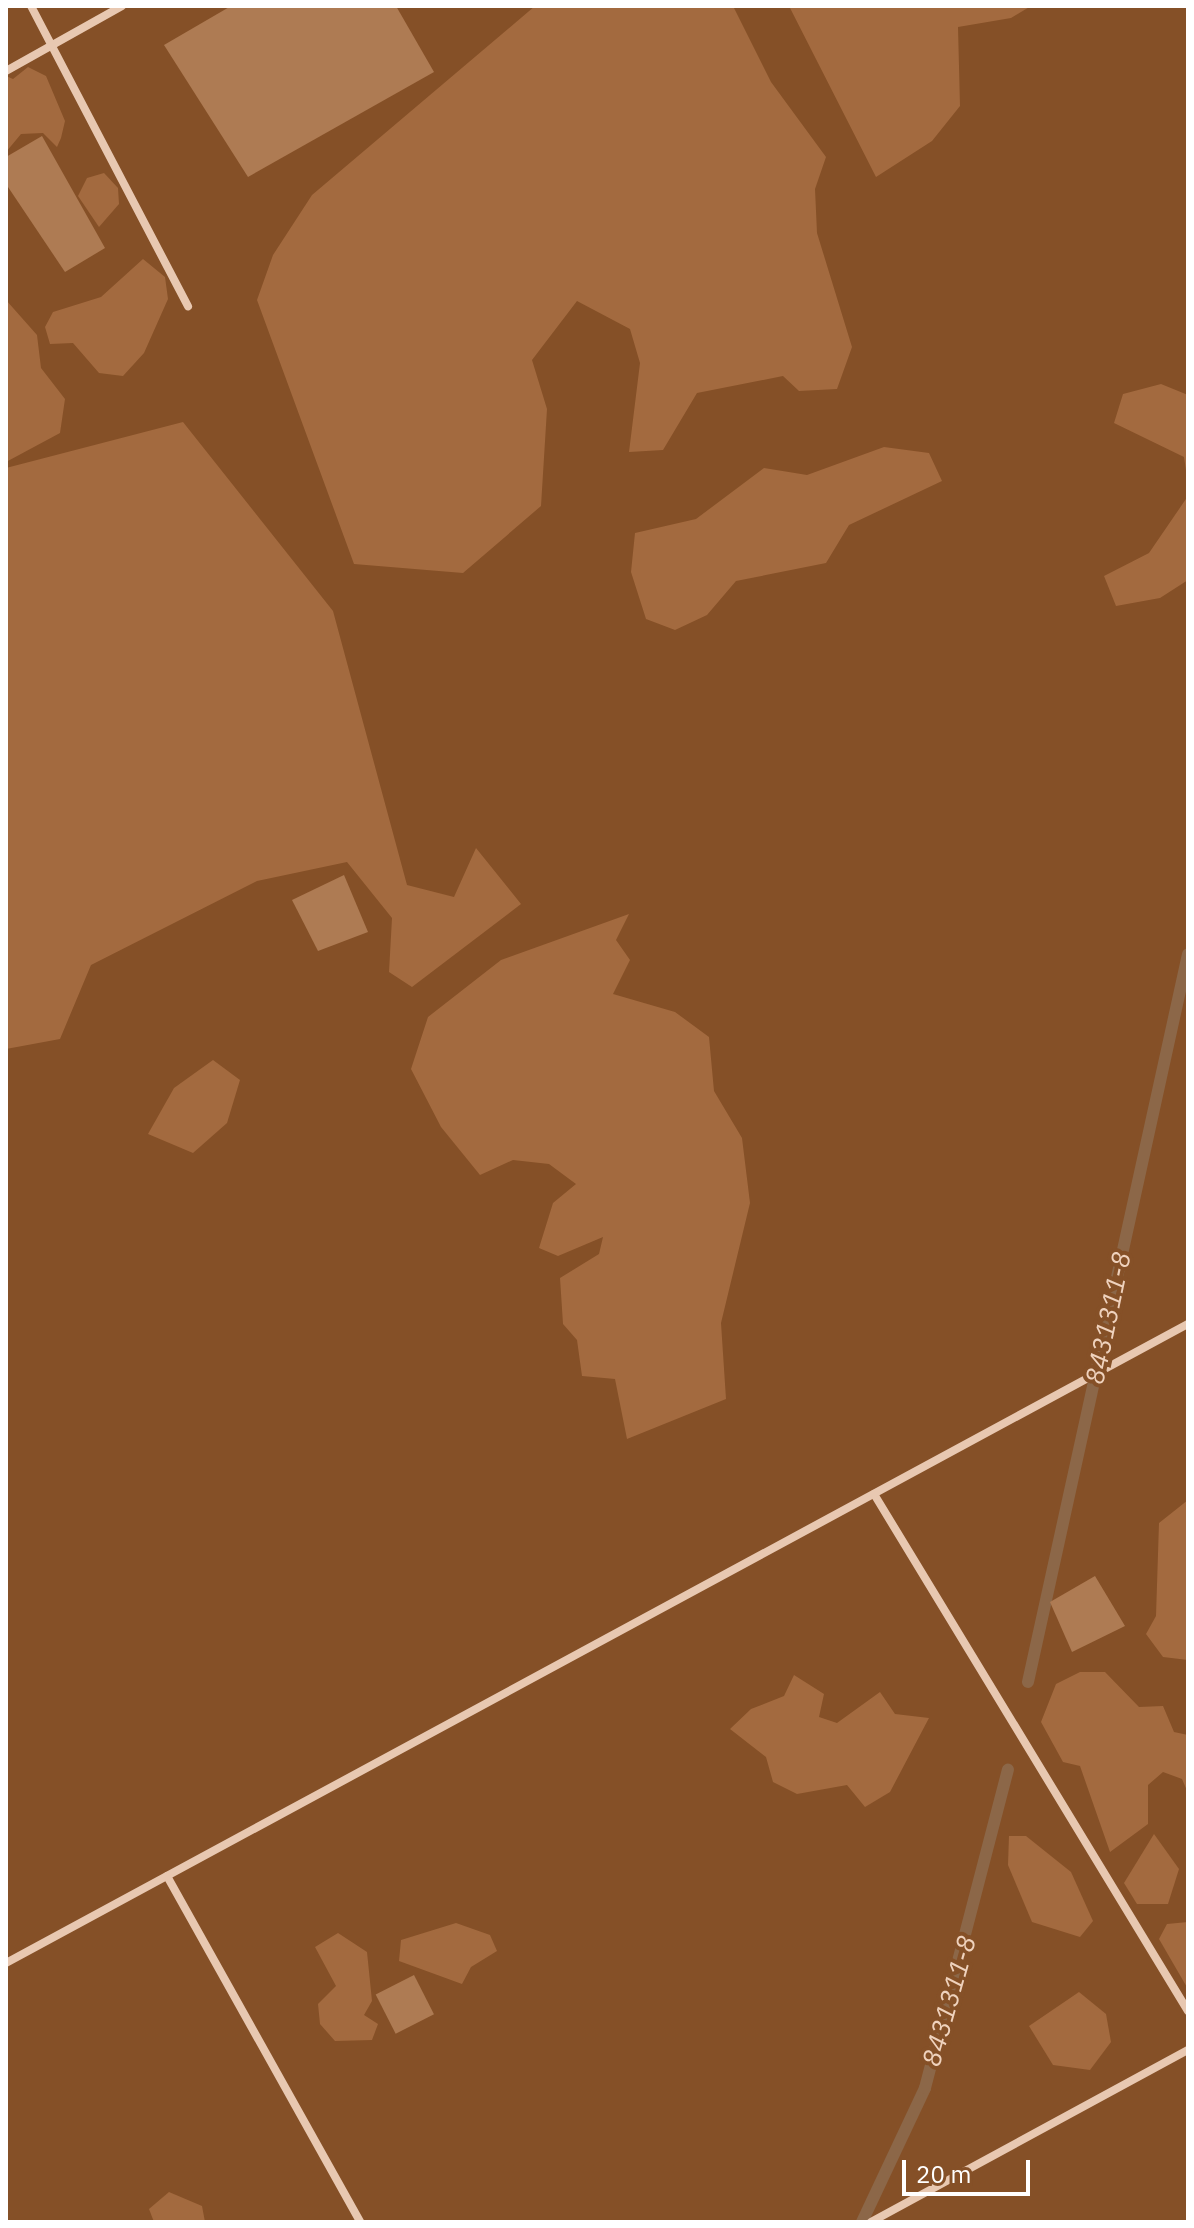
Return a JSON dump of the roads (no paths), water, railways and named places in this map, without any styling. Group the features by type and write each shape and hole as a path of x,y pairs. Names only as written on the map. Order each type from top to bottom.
{"street":[{"path":"31,6 188,306"},
{"path":"6,71 122,6"},
{"path":"6,1963 1188,1324"},
{"path":"874,1494 1188,2011"},
{"path":"167,1876 360,2222"},
{"path":"871,2222 1188,2050"}],"waterway":[{"name":"8431311-8","path":"1028,1682 1188,954"},
{"name":"8431311-8","path":"862,2222 925,2088 1008,1770"}]}
